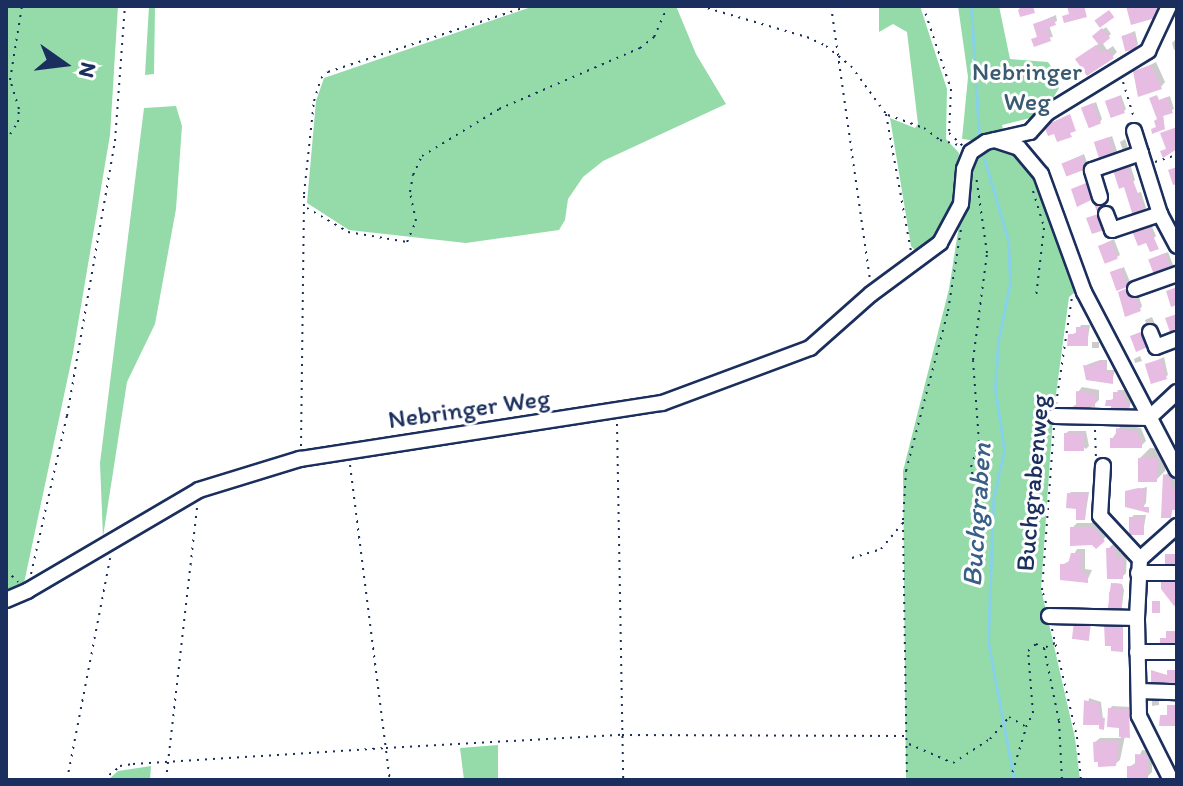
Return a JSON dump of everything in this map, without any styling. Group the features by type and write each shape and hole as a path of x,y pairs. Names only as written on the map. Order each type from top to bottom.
{"street":[{"path":"995,140 1030,132 1047,113 1148,51 1169,6"},
{"path":"1134,131 1160,214 1177,246"},
{"name":"Nebringer Weg","path":"6,600 27,591 199,490 300,459 673,400 792,357 829,333 871,294 940,243 961,204 964,169 971,152 995,140"},
{"path":"995,140 1019,148 1041,174 1084,292 1177,470"},
{"path":"1100,197 1092,170 1143,159"},
{"path":"1106,214 1112,230 1160,214"},
{"path":"1135,289 1177,274"},
{"path":"1150,332 1156,347 1177,339"},
{"path":"1055,416 1149,418 1177,392"},
{"path":"1103,466 1100,516 1139,566 1139,716 1171,780"},
{"path":"1139,566 1177,526"},
{"path":"1139,566 1177,573"},
{"path":"1049,616 1137,618"},
{"path":"1137,652 1177,652"},
{"path":"1139,691 1177,692"}],"path":[{"path":"6,141 18,122 19,109 10,80 22,6"},
{"path":"27,591 67,416 113,157 125,6"},
{"path":"300,459 305,207 310,131 321,78 328,72 529,6"},
{"path":"305,207 348,232 407,242 416,221 410,192 413,175 422,156 512,102 640,48 654,37 668,6"},
{"path":"700,6 807,37 840,55 886,114 911,252 918,262"},
{"path":"831,6 871,294"},
{"path":"886,114 924,128 940,140 963,147 949,133 951,89 923,6"},
{"path":"1118,70 1134,118 1134,131"},
{"path":"1143,159 1177,155"},
{"path":"974,482 971,467 979,442 973,360 987,253 976,173"},
{"path":"1032,184 1044,228 1036,297"},
{"path":"907,780 909,744 903,520 906,471 956,271 961,204"},
{"name":"Buchgrabenweg","path":"1081,780 1077,737 1042,590 1055,416 1070,298 1084,292"},
{"path":"6,393 12,398"},
{"path":"617,411 623,780"},
{"path":"1095,417 1096,456 1103,466"},
{"path":"348,452 390,780"},
{"path":"166,780 199,490"},
{"path":"852,558 881,549 900,529 903,520"},
{"path":"67,780 113,541"},
{"path":"6,570 27,591"},
{"path":"1010,780 1033,713 1028,651 1032,644 1044,648 1056,643"},
{"path":"1044,648 1059,721 1062,780"},
{"path":"909,744 953,763 990,739 1009,717 1026,727"},
{"path":"103,780 120,766 622,735 908,736"}],"green space":[{"path":"6,6 118,6 110,135 73,353 23,588 6,597"},
{"path":"149,6 155,6 154,74 145,75"},
{"path":"534,6 676,6 696,54 726,104 603,161 583,177 568,199 565,220 559,230 466,243 349,230 307,203 316,101 324,78"},
{"path":"879,6 920,6 947,89 946,139 959,153 956,198 948,226 920,256 911,246 890,118 915,128 918,124 907,32 893,24 879,32"},
{"path":"958,6 999,6 1010,59 1048,62 1057,75 1059,88 1049,105 1030,118 1002,125 1004,133 978,141 962,139 968,77"},
{"path":"176,106 182,126 176,209 155,324 127,382 103,537 100,463 144,108"},
{"path":"988,147 1014,151 1034,170 1079,289 1069,297 1053,417 1041,589 1075,738 1080,780 906,780 903,471 949,289 968,168"},
{"path":"498,745 498,780 464,780 460,748"},
{"path":"151,766 150,780 108,780 118,771"}],"building":[{"path":"1022,6 1033,6 1035,13 1020,17 1018,10"},
{"path":"1067,6 1084,6 1087,17 1064,23 1062,16 1069,14"},
{"path":"1126,6 1156,6 1159,17 1131,25"},
{"path":"1109,10 1114,17 1100,28 1094,21"},
{"path":"1053,17 1056,25 1047,28 1051,41 1034,47 1031,39 1037,37 1033,24"},
{"path":"1102,28 1110,38 1100,46 1092,36"},
{"path":"1133,33 1137,49 1125,51 1121,36"},
{"path":"1096,45 1102,53 1107,49 1114,58 1087,76 1075,59"},
{"path":"1151,65 1162,89 1138,97 1133,71"},
{"path":"1157,95 1159,100 1167,97 1173,113 1163,116 1165,129 1152,134 1151,129 1156,127 1154,121 1157,119 1149,98"},
{"path":"1119,96 1125,113 1111,118 1105,101"},
{"path":"1093,103 1101,124 1089,128 1081,108"},
{"path":"1070,114 1076,131 1070,133 1072,137 1057,142 1054,134 1048,136 1044,126"},
{"path":"1177,127 1177,149 1163,158 1160,151 1166,149 1160,133"},
{"path":"1109,137 1115,156 1100,161 1094,142"},
{"path":"1081,156 1086,169 1066,177 1061,164"},
{"path":"1127,165 1145,212 1133,216 1124,187 1119,189 1113,170"},
{"path":"1177,167 1177,184 1173,185 1168,170"},
{"path":"1091,181 1097,197 1077,207 1071,189"},
{"path":"1104,200 1107,229 1092,234 1086,218 1098,214 1094,204"},
{"path":"1148,225 1159,249 1150,252 1146,243 1138,246 1132,231"},
{"path":"1111,241 1118,259 1105,264 1098,246"},
{"path":"1165,253 1172,271 1155,277 1148,259"},
{"path":"1121,268 1128,287 1117,291 1110,272"},
{"path":"1130,287 1130,297 1135,295 1141,311 1125,317 1118,292"},
{"path":"1177,287 1177,305 1171,307 1166,291"},
{"path":"1177,314 1177,334 1171,335 1165,318"},
{"path":"1076,327 1088,327 1088,346 1067,346 1068,334 1076,334"},
{"path":"1146,330 1150,346 1136,352 1130,336"},
{"path":"1161,359 1167,379 1151,384 1145,364"},
{"path":"1096,362 1105,362 1105,372 1113,372 1113,384 1086,380 1083,365 1096,366"},
{"path":"1076,391 1095,394 1095,407 1088,406 1088,413 1069,415 1069,407 1076,407"},
{"path":"1113,392 1122,392 1129,405 1129,415 1111,415 1111,406 1105,406 1106,400 1113,400"},
{"path":"1116,428 1138,432 1138,437 1142,437 1142,448 1110,448 1110,438 1116,438"},
{"path":"1064,433 1084,433 1084,451 1064,451"},
{"path":"985,450 994,455 984,473 975,468"},
{"path":"1138,458 1157,458 1157,482 1138,482"},
{"path":"1163,474 1172,478 1172,485 1177,489 1177,510 1172,510 1171,518 1161,518"},
{"path":"1145,489 1144,507 1149,507 1149,513 1125,507 1125,491"},
{"path":"1067,493 1087,494 1085,520 1076,520 1076,509 1066,508"},
{"path":"1129,517 1144,517 1144,535 1129,535"},
{"path":"1070,527 1093,527 1105,541 1096,549 1092,545 1070,546"},
{"path":"1106,548 1116,548 1116,557 1123,557 1123,579 1107,579"},
{"path":"1071,553 1082,553 1081,573 1088,574 1088,583 1060,580 1060,564 1068,564"},
{"path":"1165,554 1177,554 1177,572 1165,572"},
{"path":"1161,581 1177,581 1177,603 1174,606 1161,589"},
{"path":"1111,583 1122,584 1121,615 1107,615"},
{"path":"1152,601 1160,601 1160,613 1152,613"},
{"path":"1074,622 1091,624 1089,641 1072,639"},
{"path":"1104,624 1123,624 1123,652 1111,651 1111,646 1105,646"},
{"path":"1166,631 1177,631 1177,650 1160,650 1160,638 1166,638"},
{"path":"1151,670 1167,675 1167,670 1177,670 1177,688 1151,685"},
{"path":"1084,700 1099,704 1099,717 1105,718 1104,730 1099,729 1099,725 1083,725"},
{"path":"1167,705 1177,705 1177,726 1159,726 1160,715 1167,715"},
{"path":"1108,708 1129,709 1130,738 1119,737 1119,728 1107,727"},
{"path":"1119,741 1116,766 1098,767 1098,762 1094,762 1093,742"},
{"path":"1135,754 1148,755 1148,779 1127,778 1127,766 1135,766"}],"waterway":[{"name":"Buchgraben","path":"971,6 979,137"},
{"name":"Buchgraben","path":"984,158 1008,240 1010,282 998,342 995,389 1004,450 993,500 988,642 1014,780"}]}
